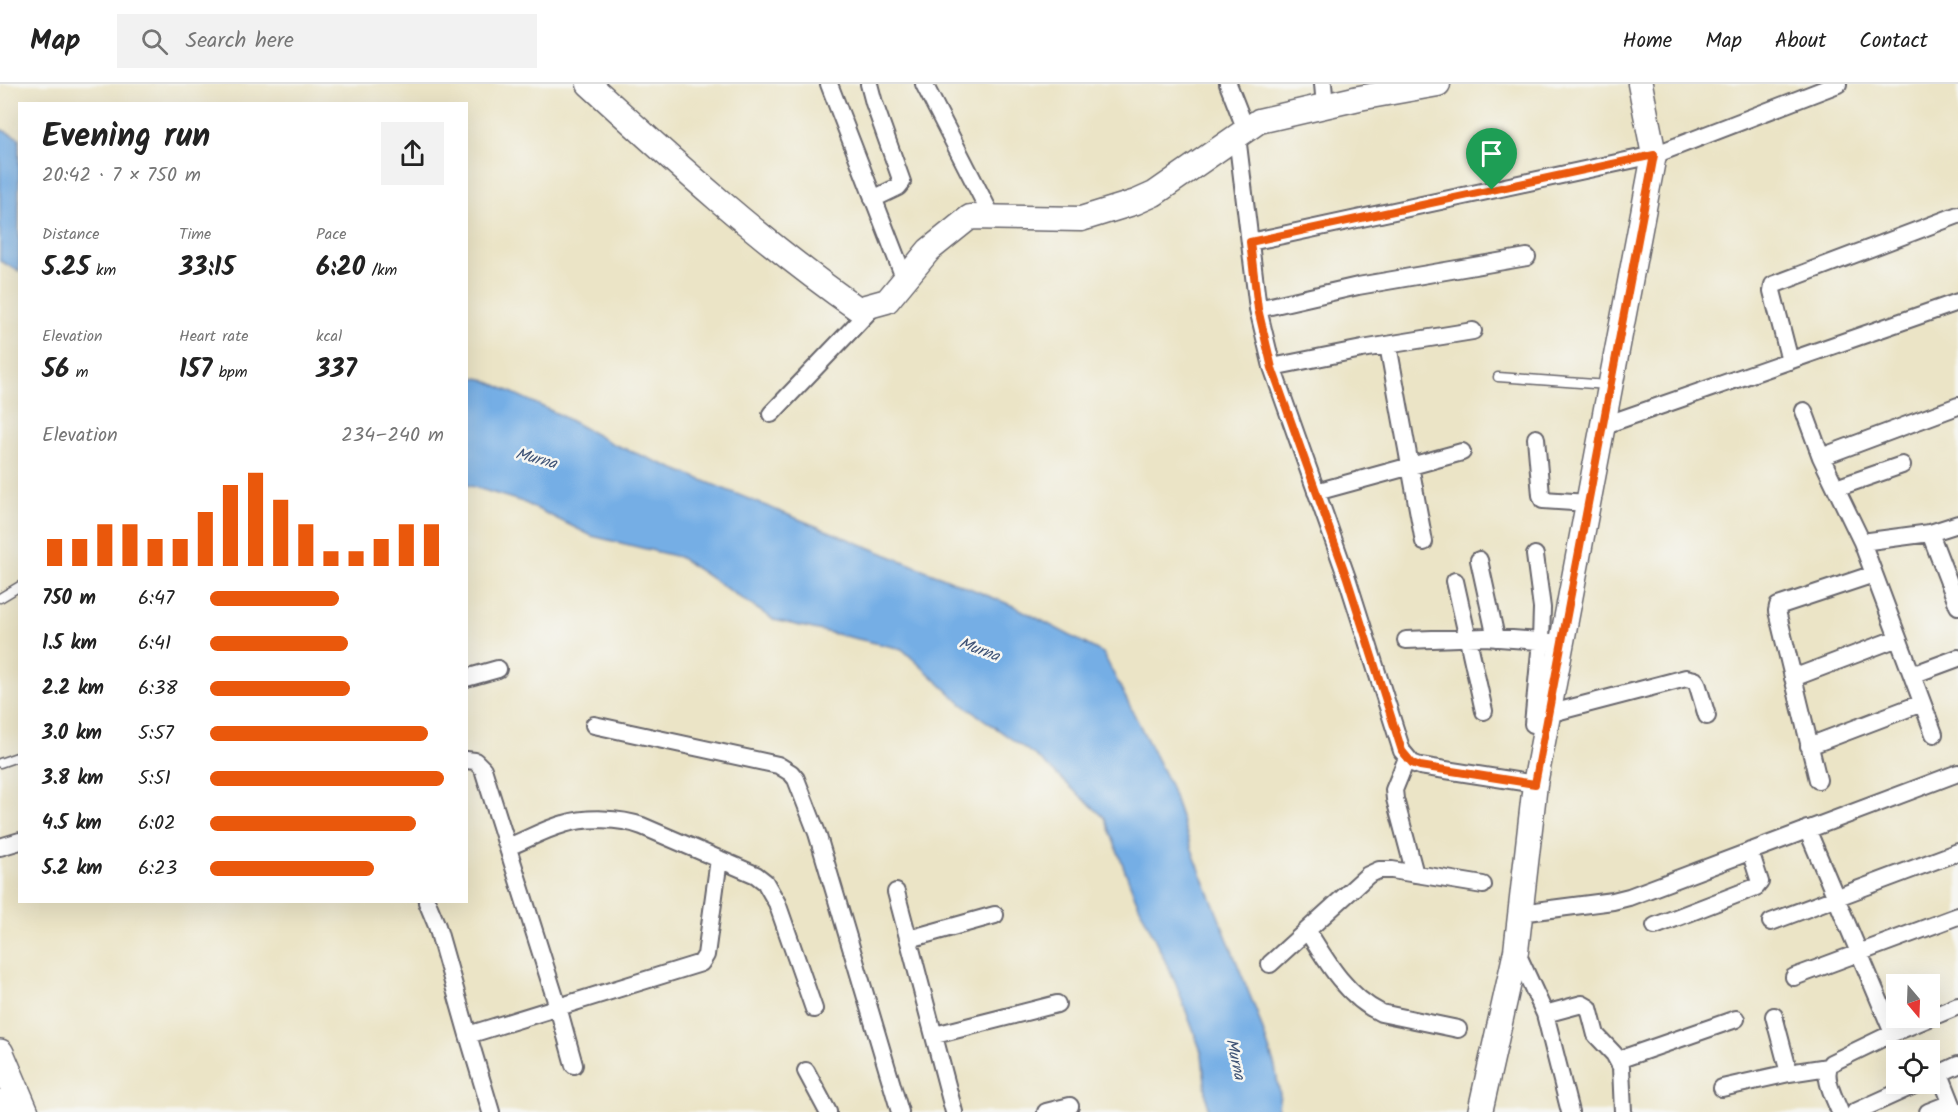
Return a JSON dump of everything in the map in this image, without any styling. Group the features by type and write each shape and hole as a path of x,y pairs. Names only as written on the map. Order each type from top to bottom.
{"main road":[{"path":"589,84 745,222 811,277 858,309 887,302 929,250 970,217 1081,219 1145,198 1259,121 1324,95 1438,84"},
{"path":"1480,1112 1516,951 1540,719 1551,642 1587,503 1654,155 1640,84"},
{"path":"0,1053 25,1112"},
{"path":"0,1103 4,1112"}],"street":[{"path":"829,84 905,280"},
{"path":"869,84 902,182 898,187 873,199"},
{"path":"924,84 992,217"},
{"path":"1228,84 1241,133 1258,309 1272,368 1347,578 1402,751 1412,763 1420,766 1535,784"},
{"path":"1250,242 1654,155 1838,84"},
{"path":"1790,361 1772,291 1773,285 1957,217"},
{"path":"1258,309 1358,286 1527,257"},
{"path":"1602,426 1958,302"},
{"path":"771,414 875,305"},
{"path":"1272,368 1473,331"},
{"path":"1388,345 1424,542"},
{"path":"1821,457 1958,406"},
{"path":"1804,411 1821,457 1862,543 1934,734"},
{"path":"1536,438 1540,495 1543,500 1587,503"},
{"path":"1317,492 1462,452"},
{"path":"1836,488 1902,465"},
{"path":"1862,543 1930,533 1958,524"},
{"path":"1930,533 1958,606"},
{"path":"1406,640 1496,638 1551,642 1542,608 1535,555"},
{"path":"1479,560 1496,638"},
{"path":"1818,780 1777,611 1778,606 1874,574"},
{"path":"1455,581 1484,711"},
{"path":"1793,678 1898,638"},
{"path":"1912,675 1958,658"},
{"path":"468,677 498,669"},
{"path":"1540,719 1686,678 1695,680 1697,683 1707,716"},
{"path":"1809,746 1922,703"},
{"path":"594,725 778,765 796,779 817,833 900,1112"},
{"path":"1407,758 1394,790 1415,874"},
{"path":"468,760 475,761 483,769 574,1065"},
{"path":"1520,914 1629,897 1958,772"},
{"path":"508,848 563,824 612,819 632,823 756,875 772,891 814,1009"},
{"path":"1808,829 1893,1033"},
{"path":"0,847 18,842"},
{"path":"1655,926 1760,885 1750,851"},
{"path":"1771,922 1958,852"},
{"path":"468,1035 700,963 706,955 719,859"},
{"path":"1270,964 1368,875 1379,870 1392,870 1483,885"},
{"path":"896,892 954,1112"},
{"path":"428,903 491,1112"},
{"path":"909,939 995,915"},
{"path":"1794,977 1958,916"},
{"path":"1307,930 1332,969 1370,1008 1381,1013 1458,1029"},
{"path":"1516,951 1545,1014 1570,1112"},
{"path":"935,1035 1057,1004"},
{"path":"1545,1014 1582,1004 1589,1008 1596,1035 1618,1060 1621,1067 1623,1112"},
{"path":"1840,1112 1827,1076 1831,1063 1893,1033 1958,1006"},
{"path":"1774,1016 1789,1072"},
{"path":"1618,1060 1736,1018"},
{"path":"1940,1073 1958,1065"},
{"path":"1722,1088 1789,1072 1828,1067"},
{"path":"806,1071 828,1112"},
{"path":"1928,1112 1953,1108 1940,1086"},
{"path":"1855,1112 1895,1094"},
{"path":"1046,1112 1070,1106"}],"lane":[{"path":"1498,377 1610,385"},
{"path":"0,598 18,587"},
{"path":"0,763 18,757"}],"water":[{"path":"0,129 18,138 18,270 0,261"},
{"name":"Murna","path":"468,377 483,379 558,414 613,444 1016,607 1103,653 1170,785 1195,858 1257,1013 1275,1067 1280,1095 1277,1112 1208,1112 1202,1054 1176,984 1135,897 1105,818 1037,757 962,704 902,649 774,620 679,557 592,536 523,502 468,485"}],"route":[{"path":"1654,155 1535,784 1420,766 1412,763 1402,751 1347,578 1272,368 1258,309 1250,242 1492,190 1654,155"}]}
